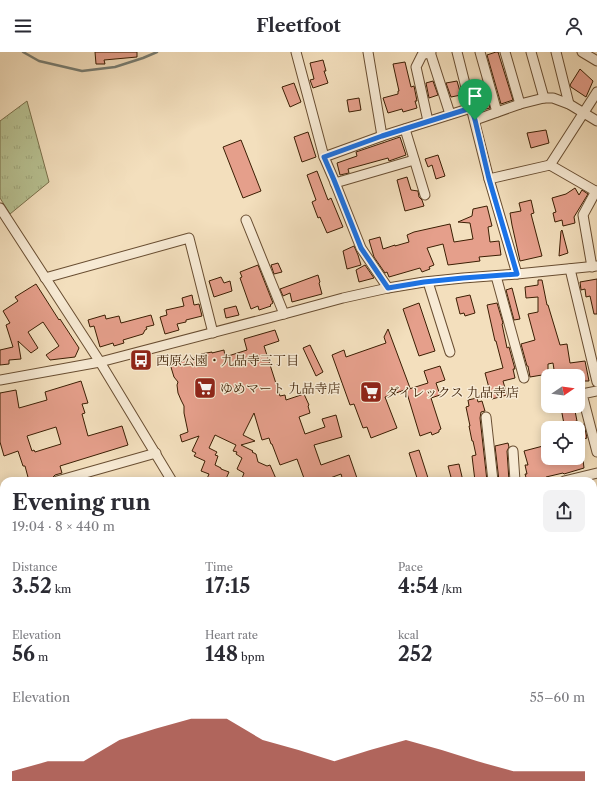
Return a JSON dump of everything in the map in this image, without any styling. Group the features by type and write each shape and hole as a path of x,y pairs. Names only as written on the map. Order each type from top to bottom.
{"street":[{"path":"296,52 324,157 361,248 388,288"},
{"path":"368,52 382,136"},
{"path":"428,121 416,67 422,55 431,52 450,114"},
{"path":"457,52 489,179 517,274"},
{"path":"480,52 497,112"},
{"path":"505,52 520,104"},
{"path":"531,52 544,98"},
{"path":"556,52 569,104"},
{"path":"582,52 597,61"},
{"path":"550,165 597,92"},
{"path":"475,120 520,104 544,98 553,98 569,104 597,121"},
{"path":"324,157 382,136 471,108"},
{"path":"404,129 425,196"},
{"path":"335,183 414,160"},
{"path":"0,380 100,362 343,298 388,288 463,278 595,267 583,215 597,192 550,165 489,179"},
{"path":"0,208 100,362 170,477"},
{"path":"246,220 284,314"},
{"path":"45,278 189,238 213,333"},
{"path":"570,269 597,382"},
{"path":"496,276 524,378"},
{"path":"428,282 450,352"},
{"path":"597,391 582,394 597,452"},
{"path":"486,417 493,477"},
{"path":"514,451 515,477"},
{"path":"71,477 156,453"}],"green space":[{"path":"27,101 49,182 10,214 0,198 0,121"}],"building":[{"path":"95,52 137,52 137,57 104,60 105,64 96,64"},
{"path":"498,52 513,100 501,104 487,55"},
{"path":"323,60 326,71 324,71 328,83 313,88 310,80 314,79 310,63"},
{"path":"405,62 411,87 414,86 417,108 403,112 402,109 388,113 383,98 398,94 399,91 393,64"},
{"path":"580,69 593,81 586,97 570,85"},
{"path":"433,81 438,95 429,98 426,83"},
{"path":"457,81 461,95 451,97 446,83"},
{"path":"294,83 301,102 290,107 282,87"},
{"path":"486,96 490,108 478,111 475,99"},
{"path":"359,98 361,110 349,112 347,100"},
{"path":"546,130 549,143 531,148 527,133"},
{"path":"308,132 316,157 302,162 294,137"},
{"path":"400,137 406,155 389,161 388,158 348,169 349,173 340,175 337,163 357,156 356,152"},
{"path":"241,140 261,191 243,198 223,147"},
{"path":"438,155 445,176 436,179 432,165 428,167 425,159"},
{"path":"317,171 328,200 331,198 343,227 327,233 320,217 318,218 312,202 316,200 307,175"},
{"path":"407,177 411,190 418,191 419,197 424,206 405,211 397,180"},
{"path":"575,188 579,195 582,190 588,194 574,217 575,223 563,226 562,220 555,222 553,213 556,212 552,198 566,194"},
{"path":"531,200 534,213 531,214 542,256 520,261 510,213 521,211 519,203"},
{"path":"487,206 492,226 488,227 490,242 499,241 501,255 479,257 480,261 448,265 443,244 427,248 434,265 429,267 430,269 422,272 420,268 389,277 387,272 385,273 374,257 369,240 380,237 383,249 409,242 407,235 414,232 450,224 454,242 473,239 470,223 458,222 472,216 473,209"},
{"path":"562,230 568,253 559,256 561,231"},
{"path":"354,246 361,265 347,269 343,251"},
{"path":"278,263 282,272 274,274 271,265"},
{"path":"258,265 273,303 270,305 271,306 259,310 258,306 251,309 240,278 242,277 240,272"},
{"path":"365,265 374,278 359,282 356,270"},
{"path":"318,275 322,294 292,302 290,293 283,296 280,289"},
{"path":"221,277 224,283 230,281 232,291 214,297 209,281"},
{"path":"597,279 597,314 594,314 590,296 586,297 585,289 581,290 580,282"},
{"path":"538,280 542,280 547,305 560,345 567,344 570,363 585,361 589,381 585,381 585,369 554,369 553,363 548,364 548,369 541,369 541,375 530,377 521,344 535,340 528,314 538,312 538,297 526,298 525,287 538,285"},
{"path":"36,284 79,348 75,357 50,360 46,355 59,346 43,322 28,332 38,348 31,353 18,341 21,359 9,360 9,364 0,365 0,350 13,347 6,325 10,323 3,311 18,301 15,297"},
{"path":"512,288 520,319 514,320 506,290"},
{"path":"192,295 194,305 199,304 202,316 177,324 179,330 165,334 160,317 167,315 166,310 184,306 182,298"},
{"path":"470,295 475,313 465,316 464,313 460,314 456,298"},
{"path":"419,303 435,351 419,356 403,309"},
{"path":"497,303 503,323 507,348 509,347 515,369 513,369 515,378 503,381 507,395 492,399 485,373 503,368 487,305"},
{"path":"236,306 239,315 226,318 224,309"},
{"path":"105,315 106,319 119,316 121,323 151,315 154,325 146,327 147,329 143,334 123,340 124,343 114,346 113,343 100,347 94,326 90,327 88,320"},
{"name":"ダイレックス 九品寺店","path":"388,329 410,388 385,397 397,428 371,438 367,427 363,428 354,404 350,405 332,355 344,350 346,357 386,343 384,337"},
{"path":"275,330 279,341 264,346 280,396 285,395 286,400 304,394 309,405 310,413 299,417 305,434 325,427 322,419 336,415 342,437 314,445 321,465 349,455 357,477 342,477 341,474 333,477 304,477 297,459 280,465 269,438 262,440 254,413 243,435 255,441 241,445 256,454 258,462 267,466 270,465 275,477 242,477 244,473 237,469 242,458 236,454 237,452 233,451 236,445 215,435 209,448 217,452 215,455 218,456 215,465 229,472 227,477 208,477 209,474 201,471 205,461 194,456 196,453 192,451 199,436 182,442 180,435 188,432 184,406 178,393 178,382 174,377 170,364 212,352 224,350 225,357 247,350 244,339"},
{"path":"310,345 323,372 316,376 303,348"},
{"path":"440,366 445,380 436,383 440,395 431,398 441,429 439,432 432,435 431,432 420,436 406,390 428,383 424,371"},
{"path":"81,381 88,403 82,404 85,413 82,414 88,436 122,426 128,445 60,466 62,473 53,477 28,477 18,451 4,456 0,442 0,393 16,390 19,408 47,400 45,392","holes":["56,427 61,444 35,452 34,450 32,451 27,436"]},
{"path":"477,398 478,402 482,401 485,411 481,412 480,418 487,477 475,477 472,456 476,455 466,407 469,406 468,400"},
{"path":"562,413 575,413 577,421 563,421"},
{"path":"508,443 509,477 499,477 495,446"},
{"path":"541,447 541,465 584,465 584,468 564,474 546,477 526,477 525,474 527,474 525,465 528,465 524,451"},
{"path":"419,450 428,477 417,477 409,453"},
{"path":"459,464 462,477 451,477 448,466"}],"waterway":[{"path":"23,52 39,61 82,71 115,67 157,52"}],"place":[{"name":"西原公園・九品寺三丁目","path":"141,360"},
{"name":"ゆめマート 九品寺店","path":"205,388"},
{"name":"ダイレックス 九品寺店","path":"371,392"}],"route":[{"path":"471,108 475,120 489,179 517,274 424,282 388,288 361,248 324,157 382,136 471,108"}]}
